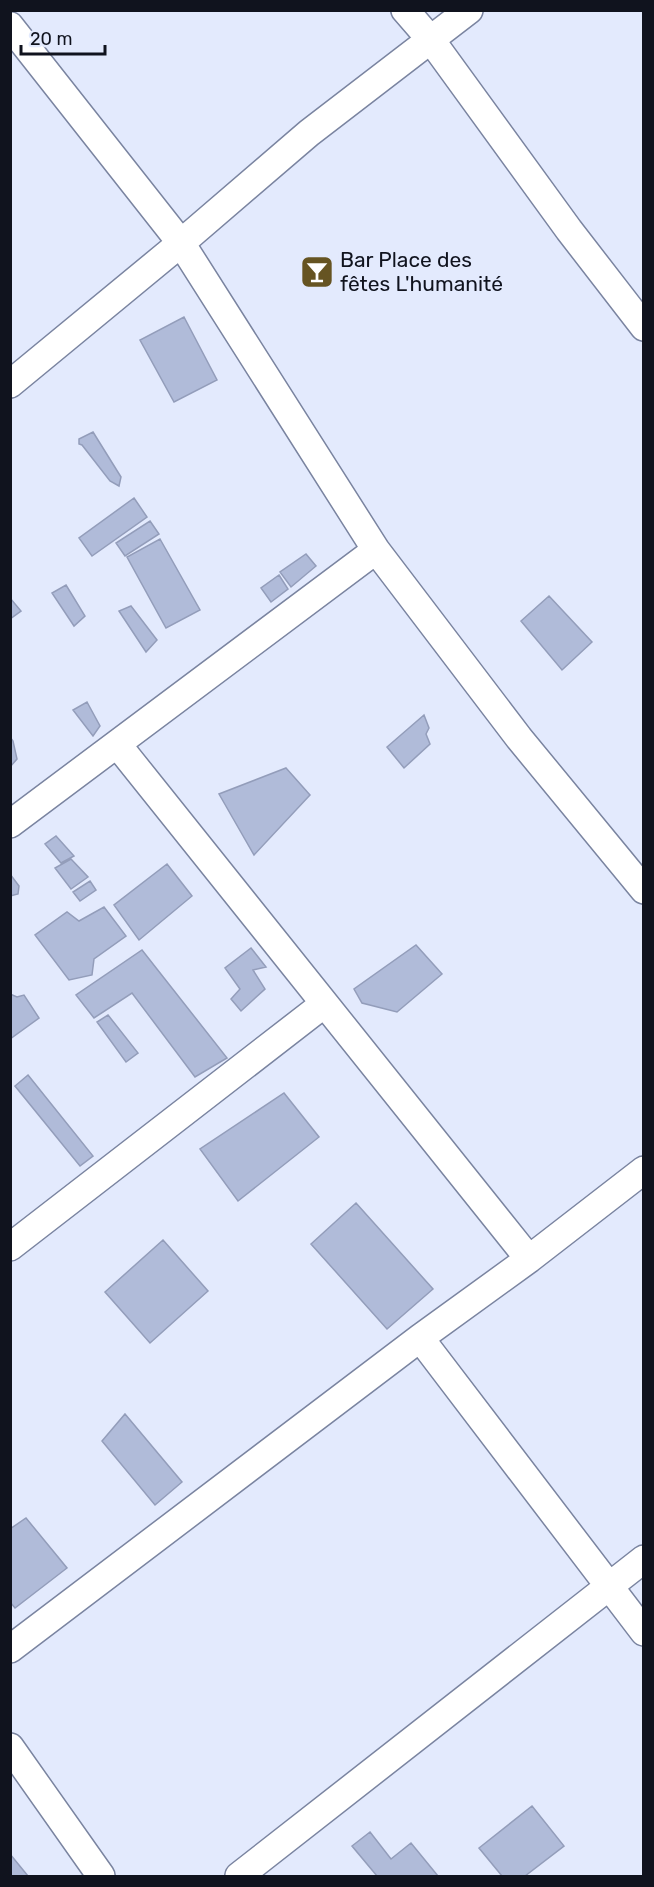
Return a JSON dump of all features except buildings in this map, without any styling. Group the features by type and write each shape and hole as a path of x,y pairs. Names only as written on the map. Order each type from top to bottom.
{"street":[{"path":"405,10 431,40 569,230 644,327"},
{"path":"10,384 181,243 309,133 469,10"},
{"path":"10,26 181,243 376,550 519,738 644,890"},
{"path":"10,824 376,550"},
{"path":"117,744 529,1259"},
{"path":"10,1247 324,1004"},
{"path":"10,1649 644,1170"},
{"path":"420,1338 644,1632"},
{"path":"239,1876 644,1558"},
{"path":"10,1747 101,1876"}],"place":[{"name":"Bar Place des fêtes L'humanité","path":"317,272"}]}
